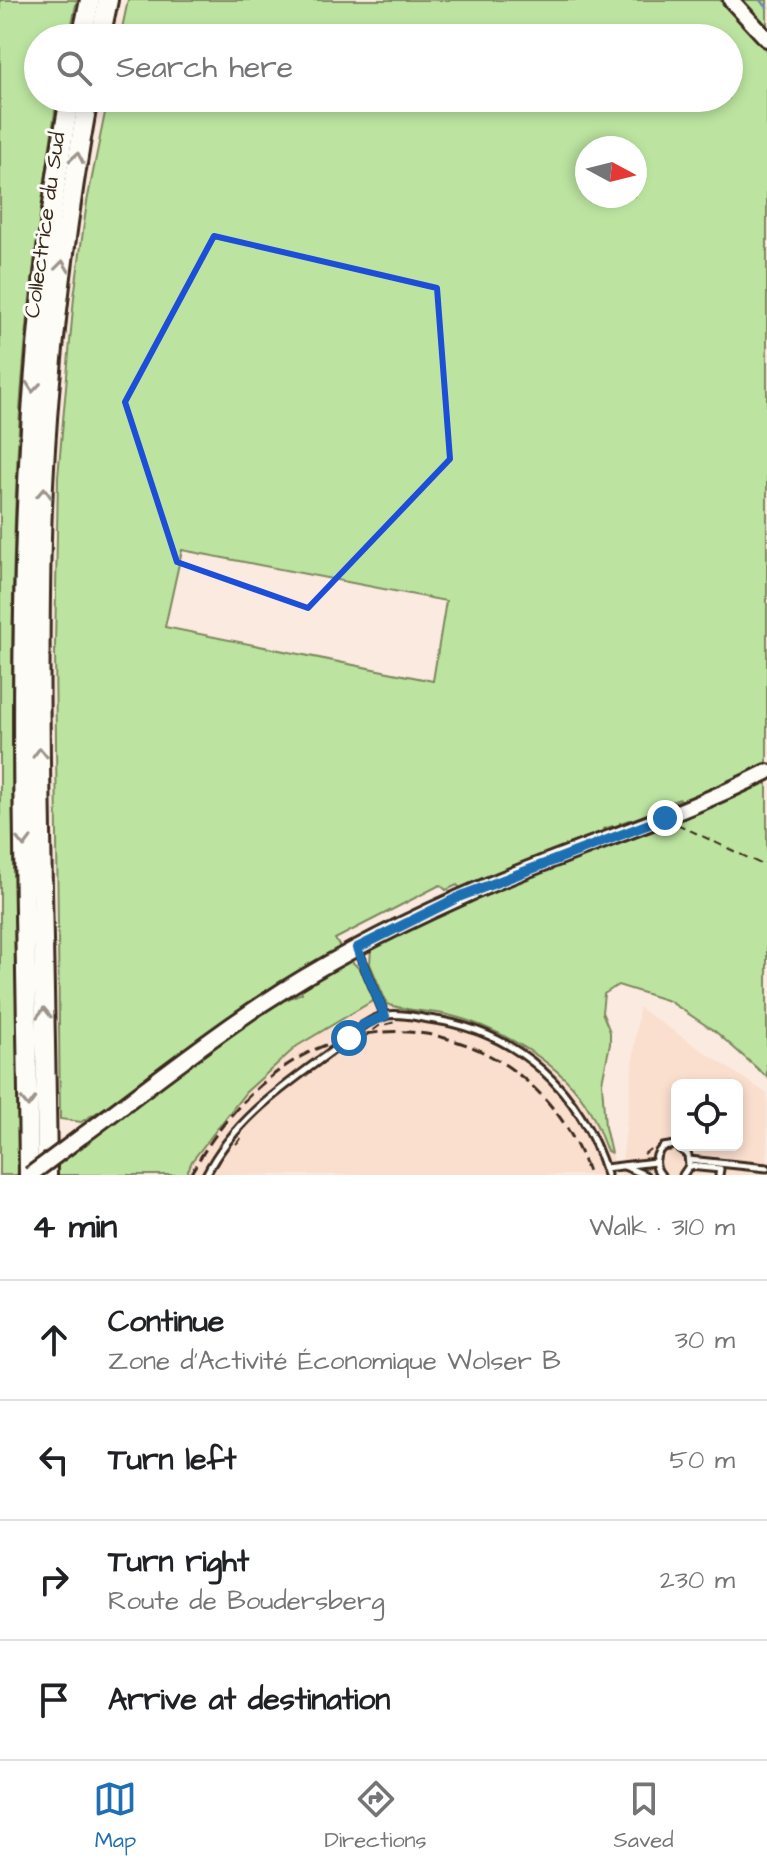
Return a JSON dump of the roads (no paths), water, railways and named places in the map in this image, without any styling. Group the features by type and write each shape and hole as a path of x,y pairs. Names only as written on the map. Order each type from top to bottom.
{"highway":[{"path":"85,24 90,0"},
{"path":"103,24 108,0"},
{"name":"Collectrice du Sud","path":"30,1175 23,712 24,537 39,309 68,112"},
{"name":"Collectrice du Sud","path":"47,1175 39,711 41,537 57,313 67,219 86,112"}],"main road":[{"path":"731,0 765,36"},
{"path":"30,1175 263,1004 357,948 461,896 665,818 767,772"}],"lane":[{"path":"357,948 385,1016"},
{"path":"206,1175 226,1143 265,1100 363,1025 385,1016 398,1015 447,1021 492,1036 533,1061 569,1098 596,1140 606,1172 623,1166 655,1162"},
{"path":"661,1175 655,1162 659,1151 669,1145 681,1147 689,1163"},
{"path":"689,1163 720,1169 767,1168"},
{"path":"683,1175 689,1163"},
{"path":"623,1166 645,1175"}],"waterway":[{"path":"760,0 767,7"}],"railway":[{"path":"190,1175 224,1123 252,1093 284,1067 345,1038 389,1032 432,1035 473,1048 511,1069 544,1097 570,1133 589,1175"}]}
